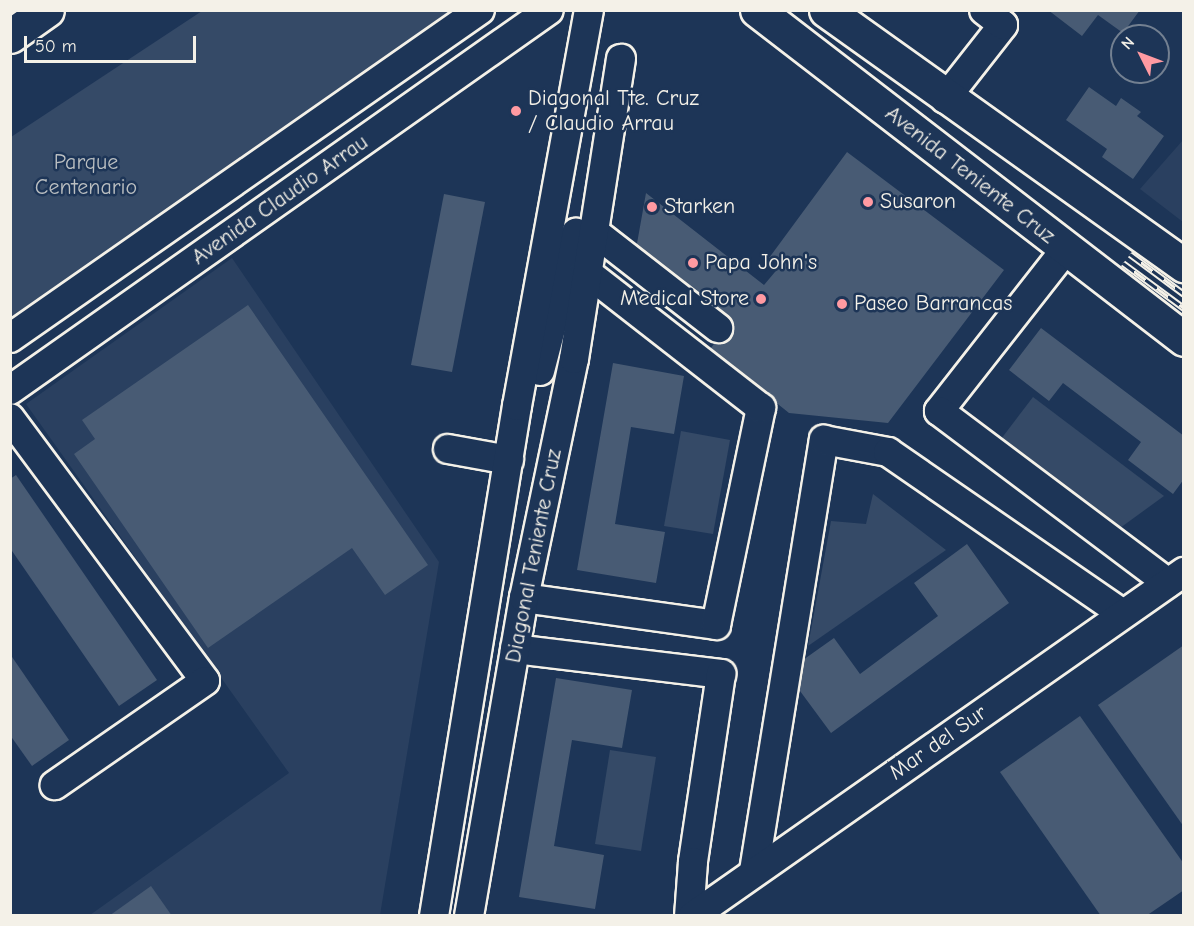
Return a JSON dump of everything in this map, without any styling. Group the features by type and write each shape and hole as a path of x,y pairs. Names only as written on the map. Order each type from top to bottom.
{"main road":[{"path":"10,36 47,10"},
{"name":"Avenida Teniente Cruz","path":"757,10 1184,339"},
{"name":"Avenida Teniente Cruz","path":"826,10 945,99 1076,185 1184,266"}],"street":[{"name":"Avenida Claudio Arrau","path":"10,338 480,10"},
{"name":"Avenida Claudio Arrau","path":"10,390 549,10"},
{"name":"Diagonal Teniente Cruz","path":"434,915 517,406 589,10"},
{"path":"945,99 1003,25 984,10"},
{"name":"Diagonal Teniente Cruz","path":"469,915 524,598 574,358 592,230 621,59"},
{"path":"576,87 596,81 615,92"},
{"name":"Diagonal Teniente Cruz","path":"517,406 543,364 580,219 598,196"},
{"path":"592,230 717,328"},
{"path":"1066,249 939,411 1176,577"},
{"path":"524,598 716,625 761,408 586,272"},
{"path":"10,418 205,681 54,785"},
{"path":"754,871 824,440 888,452 1123,614"},
{"path":"448,449 509,460"},
{"name":"Mar del Sur","path":"691,915 1176,577"},
{"path":"515,649 721,674 693,862 691,915"}],"shaded area":[{"path":"1183,140 1183,222 1140,189"},
{"path":"232,258 439,562 380,915 90,915 289,773 26,404"}],"green space":[{"name":"Parque Centenario","path":"202,11 457,11 11,317 11,137"},
{"path":"1033,397 1164,496 1120,528 1001,439"},
{"path":"681,431 730,440 713,534 664,526"},
{"path":"873,494 946,550 808,646 831,521 866,524"},
{"path":"610,750 656,757 641,851 595,844"}],"building":[{"path":"1048,10 1140,10 1130,24 1110,24 1098,15 1082,36"},
{"path":"1089,87 1116,106 1121,98 1141,112 1137,116 1164,136 1133,179 1102,157 1107,149 1066,120"},
{"name":"Paseo Barrancas","path":"847,152 1004,270 888,423 789,413 710,349 730,324 636,249 646,193 764,285 780,266 769,258"},
{"path":"444,194 485,202 452,372 411,365"},
{"path":"248,305 428,565 385,595 352,548 208,648 74,454 95,439 82,420"},
{"path":"1041,328 1184,436 1184,479 1173,494 1128,460 1141,442 1063,383 1049,401 1009,370"},
{"path":"613,363 684,376 674,434 631,427 615,524 665,532 656,583 577,570"},
{"path":"16,475 157,680 119,706 10,548 10,479"},
{"path":"967,544 1009,603 831,733 786,672 834,638 860,674 938,616 914,583"},
{"path":"1184,645 1184,827 1098,705"},
{"path":"10,654 69,740 32,766 10,735"},
{"path":"556,678 632,690 622,748 572,740 554,846 604,855 595,909 519,897"},
{"path":"1080,716 1184,864 1184,890 1146,916 1101,916 1000,772"},
{"path":"151,886 172,916 109,916"}],"railway":[{"path":"1130,254 1184,294"},
{"path":"1123,263 1184,308"}],"place":[{"name":"Diagonal Tte. Cruz / Claudio Arrau","path":"516,111"},
{"name":"Susaron","path":"868,202"},
{"name":"Starken","path":"652,207"},
{"name":"Papa John's","path":"693,263"},
{"name":"Medical Store","path":"761,299"},
{"name":"Paseo Barrancas","path":"842,304"}]}
